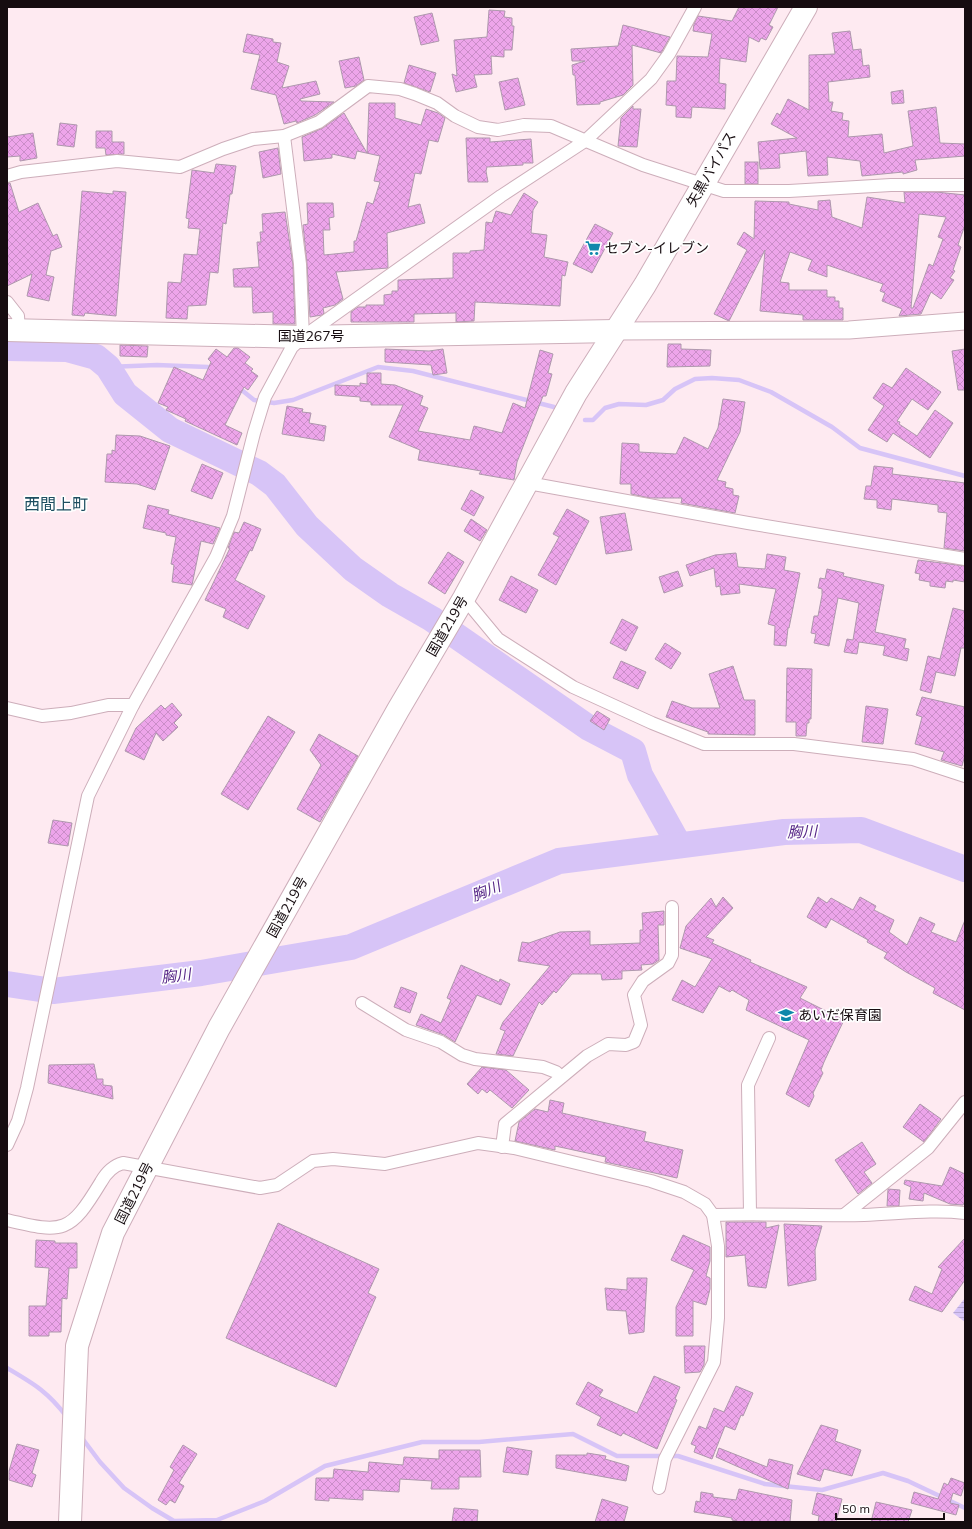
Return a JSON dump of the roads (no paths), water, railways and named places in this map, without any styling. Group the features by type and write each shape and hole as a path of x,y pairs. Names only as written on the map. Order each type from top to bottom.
{"highway":[{"name":"矢黒バイパス","path":"615,331 645,285 806,7"},
{"name":"国道267号","path":"13,330 303,337 615,331"},
{"name":"国道219号","path":"70,1522 77,1346 113,1233 219,1028 311,863 459,606 576,394 615,331"}],"street":[{"path":"7,1145 18,1122 88,796 133,705 216,557 234,516 254,433 264,402 292,347 303,337 501,196 585,141 651,79 669,54 695,7"},
{"path":"7,176 21,172 117,161 180,167 223,149 253,139 284,136 319,122 368,86 400,89 415,94 437,103 455,116 478,127 498,130 524,125 551,126 643,165 724,191 746,192 891,185 965,185"},
{"path":"284,136 300,264 303,337"},
{"path":"7,302 18,316 13,330"},
{"path":"615,331 849,330 965,321"},
{"path":"528,483 748,523 965,559"},
{"path":"459,606 498,639 573,687 652,723 704,744 794,744 912,759 965,776"},
{"path":"7,708 42,716 71,713 108,705 133,705"},
{"path":"502,1147 505,1124 587,1056 608,1044 626,1045 634,1042 641,1025 634,995 643,981 668,963 672,955 672,907"},
{"path":"362,1003 406,1030 441,1042 462,1055 475,1059 543,1067 556,1072 561,1077"},
{"path":"750,1213 748,1085 769,1038"},
{"path":"844,1215 928,1148 965,1102"},
{"path":"7,1220 37,1227 54,1228 66,1226 74,1222 106,1174 115,1165 123,1163 147,1166 260,1188 277,1185 313,1161 333,1159 385,1164 478,1143 502,1147 644,1180 684,1192 705,1204 713,1215 718,1246 718,1318 714,1362 666,1459 659,1488"},
{"path":"713,1215 750,1213 844,1215 946,1212 965,1213"}],"waterway":[{"path":"7,348 67,349 96,357 108,367 125,394 170,430 259,473 275,485 307,526 353,569 390,595 432,619 589,728 633,751 640,775 679,845"},
{"path":"108,367 157,365 208,367 214,371"},
{"path":"238,387 254,400 274,403 293,400 378,367 413,371 554,407"},
{"path":"585,420 593,420 605,408 619,404 646,405 663,400 675,389 695,379 712,378 739,380 771,392 832,427 860,448 965,476"},
{"name":"胸川","path":"7,984 53,991 201,973 351,947 559,861 784,832 861,830 965,869"},
{"path":"7,1368 40,1389 60,1408 67,1417"},
{"path":"82,1438 100,1462 124,1488 152,1508 174,1521 217,1520 265,1501 325,1466 422,1442 479,1442 573,1434 617,1456 678,1456 765,1484 822,1490 883,1473 908,1481 965,1508"}],"place":[{"name":"セブン-イレブン","path":"593,248"},
{"name":"あいだ保育園","path":"786,1015"}],"district":[{"name":"西間上町","path":"56,504"}]}
